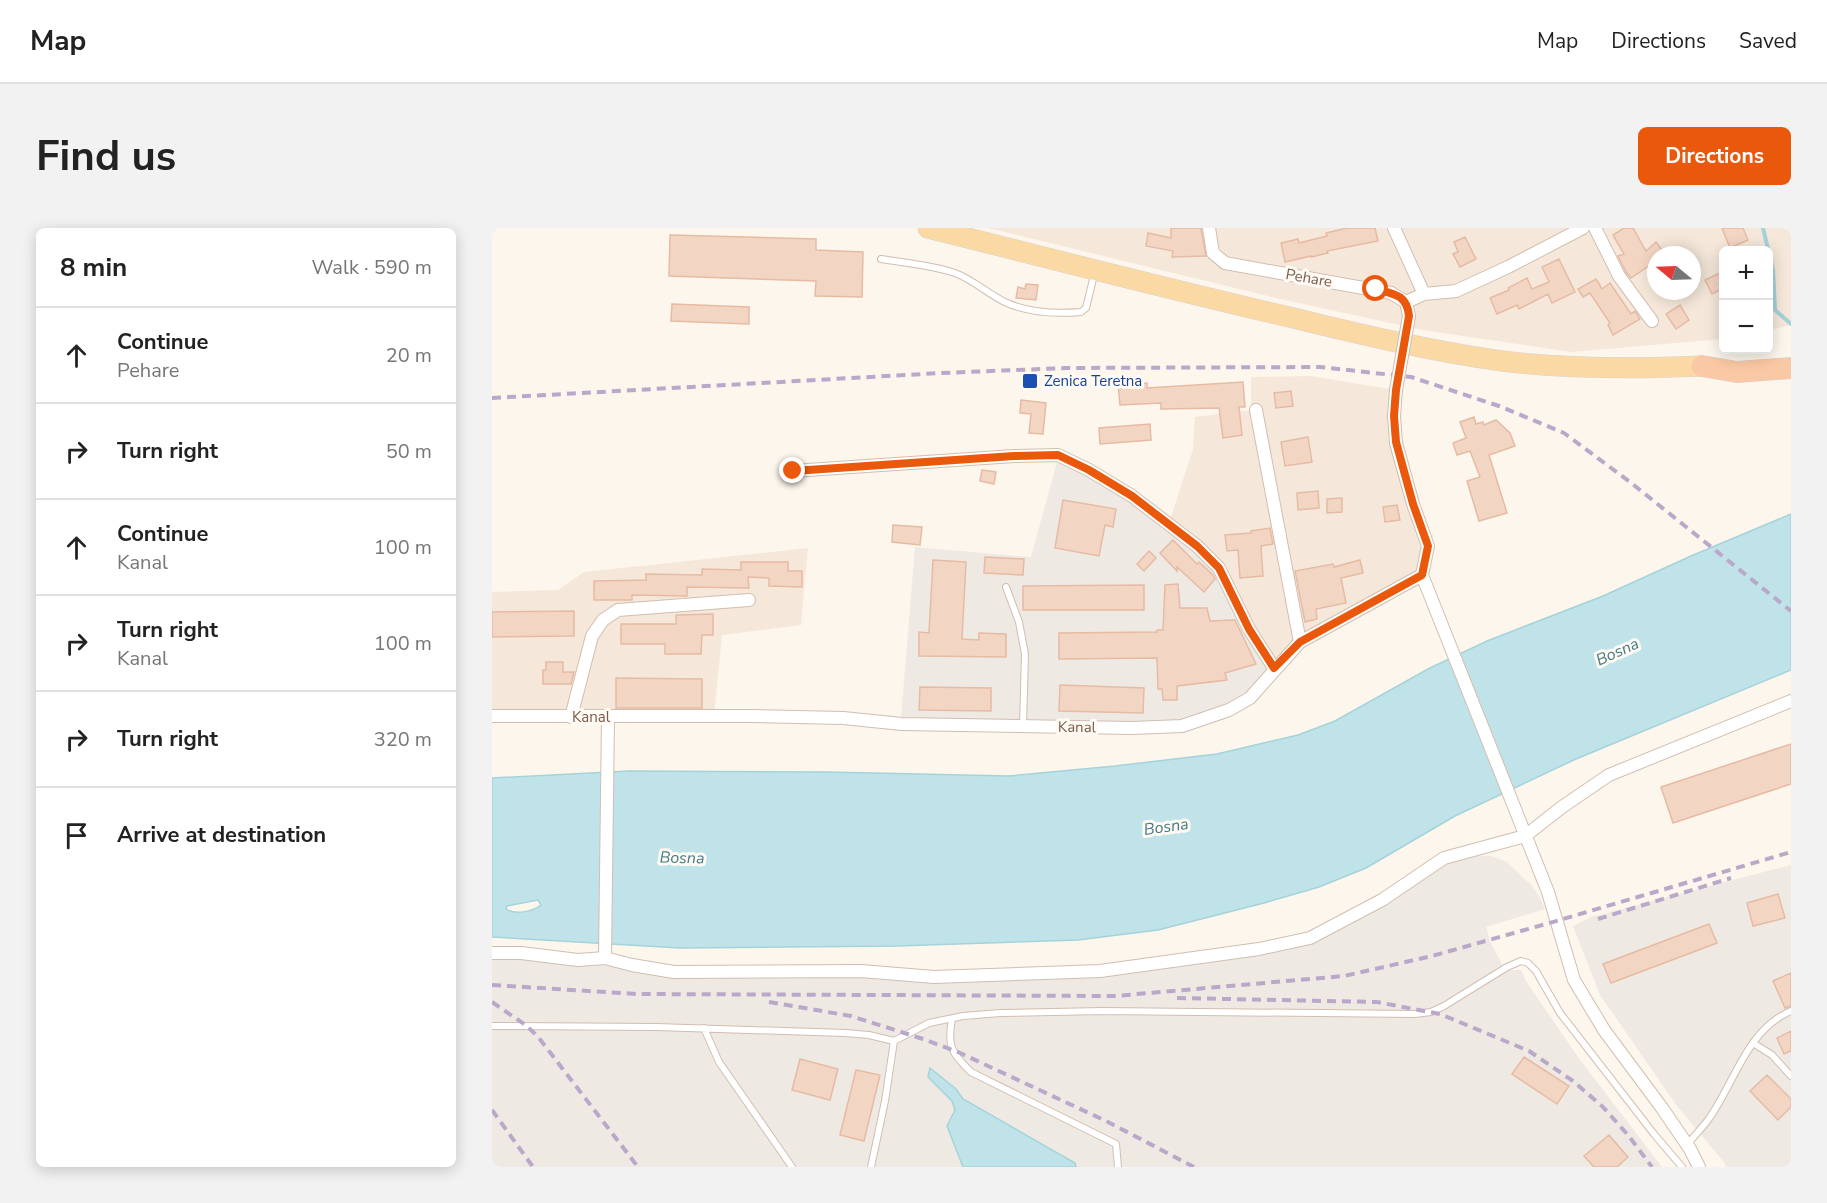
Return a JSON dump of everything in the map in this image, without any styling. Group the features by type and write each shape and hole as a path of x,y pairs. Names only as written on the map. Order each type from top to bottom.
{"highway":[{"path":"1702,366 1791,356"},
{"path":"1702,366 1737,372 1791,368"}],"main road":[{"path":"928,228 1219,301 1411,345 1502,361 1620,369 1702,366"}],"street":[{"name":"Pehare","path":"1209,228 1213,253 1225,263 1376,289 1399,296 1406,302"},
{"path":"1394,228 1424,294"},
{"path":"1583,228 1456,291 1424,294 1406,302 1409,316 1396,390 1394,416 1396,442 1413,504 1428,546 1422,575 1548,892 1574,981 1604,1030 1687,1144 1699,1167"},
{"path":"1595,228 1619,276 1652,321"},
{"path":"1256,410 1300,642"},
{"path":"793,471 1058,455 1089,470 1132,496 1197,546 1219,568 1249,629 1274,668"},
{"name":"Kanal","path":"492,716 752,716 843,718 902,724 1132,728 1182,726 1229,710 1250,698 1274,668 1300,642 1422,575"},
{"path":"572,717 592,636 603,620 618,610 749,600"},
{"path":"492,952 578,960 606,954 632,965 674,972 861,971 934,976 1100,971 1259,949 1310,938 1382,900 1444,858 1525,836 1562,807 1609,776 1791,701"},
{"path":"606,954 608,717"}],"lane":[{"path":"881,258 952,272 1007,303 1024,309 1055,312 1081,312 1086,308 1095,270"},
{"path":"1006,587 1019,622 1025,654 1023,726"},
{"path":"492,1026 704,1028 845,1033 869,1035 894,1041 929,1023 1000,1013 1102,1011 1415,1014 1431,1012 1521,961 1528,963 1536,971 1560,1013 1682,1167"},
{"path":"1687,1144 1709,1119 1753,1043 1765,1029 1791,1011"},
{"path":"952,1018 949,1037 952,1050 959,1061 971,1072 1116,1144 1118,1167"},
{"path":"704,1028 719,1062 792,1167"},
{"path":"871,1167 885,1101 894,1041"},
{"path":"1753,1043 1772,1054 1791,1076"}],"shaded area":[{"path":"988,228 1791,228 1791,325 1773,329 1773,246 1719,246 1719,339 1571,352 1422,330 1276,298"},
{"path":"1311,376 1396,390 1394,416 1423,532 1422,575 1300,642 1275,667 1169,523 1193,449 1195,417 1251,410 1251,377"},
{"path":"1059,455 1197,545 1275,667 1249,695 1181,724 901,718 915,547 1031,557"},
{"path":"808,548 801,625 722,635 714,716 492,716 492,592 558,590 584,572"},
{"path":"1474,856 1491,856 1507,862 1539,896 1545,909 1486,927 1491,943 1505,970 1521,970 1526,981 1578,1057 1662,1167 492,1167 492,956 544,958 657,972 969,980 1309,941 1443,864"},
{"path":"1791,865 1791,1167 1726,1167 1677,1106 1600,995 1573,926 1591,917"}],"water":[{"name":"Bosna","path":"1791,514 1791,670 1576,759 1455,816 1366,868 1319,887 1158,930 1078,940 897,946 680,948 492,937 492,778 629,771 1009,776 1217,754 1298,735 1335,721 1428,669 1487,641 1603,596","holes":["538,900 541,905 524,912 506,909 507,906"]},
{"path":"930,1068 956,1089 963,1099 1075,1163 1076,1167 963,1167 947,1126 955,1110 952,1101 928,1077"}],"building":[{"path":"1171,228 1201,228 1206,256 1172,257 1173,251 1146,246 1148,233 1171,238"},
{"path":"1347,228 1375,228 1378,241 1285,262 1281,243 1298,239 1299,243"},
{"path":"1624,228 1633,228 1647,250 1647,267 1631,278 1618,256 1624,254 1613,235"},
{"path":"1722,228 1743,228 1748,240 1729,246"},
{"path":"670,235 816,239 816,250 863,252 862,297 815,296 816,281 669,276"},
{"path":"1465,237 1476,259 1460,267 1453,254 1458,252 1454,242"},
{"path":"1559,259 1575,292 1552,303 1548,294 1519,309 1517,305 1497,314 1490,298 1509,290 1508,288 1527,278 1532,289 1549,282 1542,267"},
{"path":"1719,273 1719,290 1712,294 1705,280"},
{"path":"1596,279 1602,289 1610,283 1631,314 1635,311 1640,319 1613,335 1608,325 1610,323 1590,293 1583,297 1578,289"},
{"path":"1026,284 1038,285 1036,300 1016,298 1018,287 1025,289"},
{"path":"672,304 749,307 749,324 671,321"},
{"path":"1680,305 1689,320 1676,329 1666,314"},
{"path":"1243,382 1245,407 1239,407 1242,435 1223,438 1219,408 1161,409 1161,403 1120,405 1118,384 1147,383 1147,388"},
{"path":"1291,391 1293,406 1276,408 1274,393"},
{"path":"1021,400 1046,403 1043,434 1029,433 1031,414 1020,413"},
{"path":"1474,417 1476,424 1483,422 1484,425 1496,420 1510,433 1515,446 1489,455 1507,513 1479,521 1467,481 1480,477 1470,451 1457,455 1453,443 1466,438 1460,422"},
{"path":"1150,424 1151,440 1100,444 1099,428"},
{"path":"1308,437 1312,462 1285,466 1281,442"},
{"path":"982,470 996,472 994,484 980,481"},
{"path":"1318,491 1319,508 1298,510 1297,493"},
{"path":"1342,498 1342,512 1327,513 1327,499"},
{"path":"1063,500 1116,509 1113,527 1105,525 1099,556 1055,548"},
{"path":"1397,505 1400,520 1385,522 1383,507"},
{"path":"893,525 922,527 920,545 892,542"},
{"path":"1270,528 1273,544 1261,546 1263,576 1240,578 1238,550 1227,551 1225,535 1251,533 1251,531"},
{"path":"1173,540 1197,564 1199,562 1213,575 1215,579 1204,592 1177,567 1177,571 1160,553"},
{"path":"1149,551 1156,558 1144,571 1137,564"},
{"path":"985,557 1024,559 1023,575 984,573"},
{"path":"933,560 966,562 962,639 979,640 979,633 1006,634 1006,657 919,656 919,632 929,633"},
{"path":"1360,560 1363,573 1341,578 1346,603 1316,609 1317,619 1305,622 1295,571 1333,564 1334,567"},
{"path":"741,562 788,562 788,571 802,571 802,587 769,586 769,578 748,577 749,588 687,587 687,596 632,595 632,600 594,600 594,581 646,580 646,574 702,575 702,569 741,570"},
{"path":"1178,584 1180,608 1207,608 1210,621 1235,620 1256,664 1225,673 1227,680 1177,686 1177,700 1163,700 1162,689 1158,689 1157,658 1059,659 1059,633 1157,632 1157,630 1163,630 1165,585"},
{"path":"1144,585 1144,610 1023,610 1023,586"},
{"path":"574,611 574,636 492,637 492,612"},
{"path":"713,614 713,635 702,635 701,654 665,654 665,644 621,644 621,624 676,624 676,615"},
{"path":"546,662 563,662 563,672 574,672 571,684 543,684 543,670 546,670"},
{"path":"616,678 702,679 702,708 616,708"},
{"path":"1060,685 1144,688 1143,713 1059,711"},
{"path":"920,687 991,688 991,711 919,710"},
{"path":"1791,744 1791,784 1673,823 1661,787"},
{"path":"1778,894 1785,918 1753,926 1747,903"},
{"path":"1709,924 1717,943 1611,983 1603,964"},
{"path":"1791,973 1791,1006 1785,1008 1773,981"},
{"path":"1791,1031 1791,1051 1784,1054 1777,1038"},
{"path":"1524,1057 1569,1086 1557,1104 1512,1074"},
{"path":"800,1059 838,1069 830,1100 792,1090"},
{"path":"856,1070 880,1075 864,1141 840,1135"},
{"path":"1767,1075 1791,1099 1791,1107 1778,1120 1750,1091"},
{"path":"1609,1135 1628,1157 1617,1167 1594,1167 1584,1156"}],"waterway":[{"path":"1763,228 1773,270 1775,310 1791,324"}],"railway":[{"path":"492,398 1066,368 1320,367 1411,377 1499,406 1564,433 1630,482 1791,611"},
{"path":"492,985 637,994 1115,996 1344,976 1432,956 1791,852"},
{"path":"1598,919 1731,878"},
{"path":"1177,998 1377,1002 1440,1014 1529,1051 1573,1081 1603,1107 1652,1167"},
{"path":"492,1002 527,1026 539,1038 638,1167"},
{"path":"769,1002 851,1016 958,1052 1106,1121 1194,1167"},
{"path":"492,1110 533,1167"}],"place":[{"name":"Zenica Teretna","path":"1030,381"}],"route":[{"path":"793,471 1058,455 1089,470 1132,496 1197,546 1219,568 1249,629 1274,668 1300,642 1422,575 1428,546 1413,504 1396,442 1394,416 1396,390 1409,316 1408,308 1406,302 1399,296 1376,289"}]}
